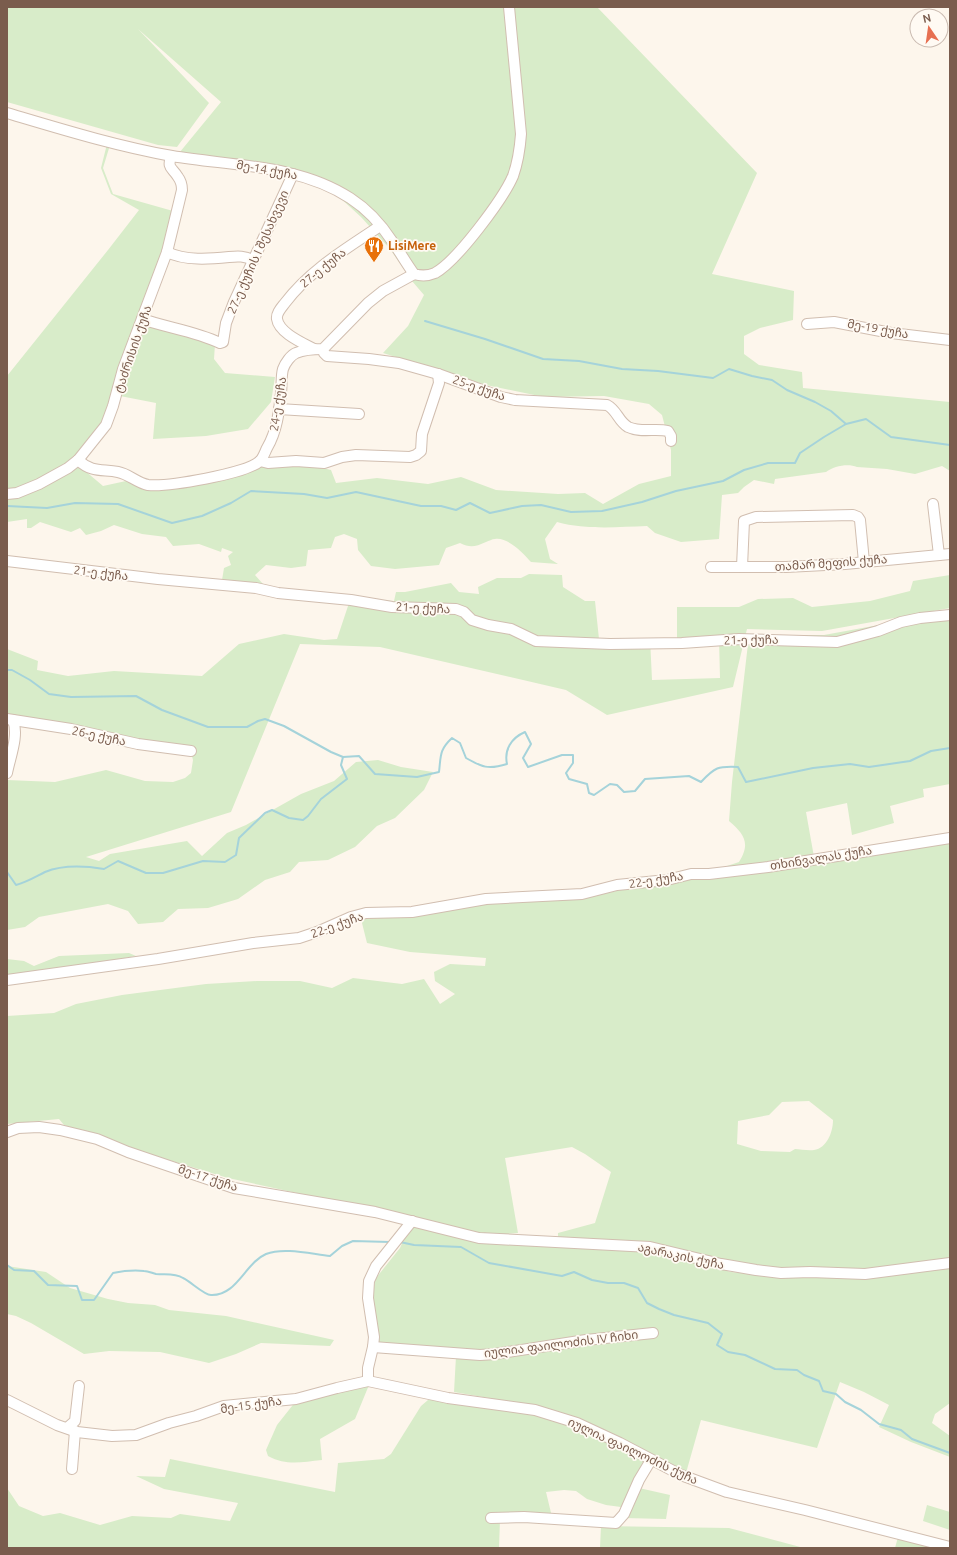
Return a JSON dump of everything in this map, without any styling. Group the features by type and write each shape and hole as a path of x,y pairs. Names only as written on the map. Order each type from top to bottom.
{"street":[{"path":"319,349 383,291 414,274 428,276 445,266 474,234 500,200 516,166 521,134 509,7"},
{"name":"მე-14 ქუჩა","path":"7,113 120,144 171,156 293,174 329,186 351,198 370,214 414,274"},
{"name":"ტაძრისის ქუჩა","path":"7,494 17,493 39,484 78,460 106,425 123,369 167,252 182,190 181,182 177,175 170,169 169,162 171,156"},
{"name":"27-ე ქუჩის I შესახვევი","path":"142,319 222,343 226,323 234,302 293,174"},
{"name":"27-ე ქუჩა","path":"319,349 286,332 277,319 278,314 292,294 314,272 380,226"},
{"path":"167,252 174,256 191,258 240,256 253,260"},
{"name":"მე-19 ქუჩა","path":"807,324 834,322 891,333 950,340"},
{"name":"25-ე ქუჩა","path":"319,349 327,356 384,361 438,374 501,397 516,400 607,405 613,408 621,421 629,428 668,431 671,436 671,440"},
{"name":"24-ე ქუჩა","path":"260,461 275,431 283,370 287,361 295,353 319,349"},
{"path":"78,460 95,470 125,473 136,481 148,484 185,482 222,476 249,467 260,461 268,463 296,461 324,463 342,457 356,455 410,457 416,455 420,451 422,434 439,383 438,374"},
{"path":"279,409 359,414"},
{"path":"933,504 939,554"},
{"path":"742,567 744,521 756,518 853,515 858,517 860,520 864,562"},
{"name":"თამარ მეფის ქუჩა","path":"711,567 786,567 950,554"},
{"name":"21-ე ქუჩა","path":"7,561 158,579 256,588 278,593 351,600 392,607 456,609 464,612 472,620 488,625 511,629 536,641 610,644 682,643 739,639 837,642 878,631 901,622 920,618 950,615"},
{"path":"7,773 16,726 10,719"},
{"name":"26-ე ქუჩა","path":"10,719 71,729 138,744 191,751"},
{"name":"თხინვალას ქუჩა","path":"691,874 709,874 768,867 950,838"},
{"name":"22-ე ქუჩა","path":"7,980 158,959 253,943 299,938 351,917 366,913 412,912 486,899 582,894 617,886 667,880 691,874"},
{"name":"მე-17 ქუჩა","path":"7,1132 18,1128 39,1127 60,1130 97,1139 128,1152 234,1188 375,1212 412,1220"},
{"path":"368,1382 368,1368 373,1347 373,1325 368,1298 369,1281 376,1266 412,1220"},
{"name":"აგარაკის ქუჩა","path":"412,1220 479,1238 650,1247 721,1264 756,1270 781,1272 865,1274 950,1263"},
{"name":"იულია ფაილოძის IV ჩიხი","path":"373,1347 480,1355 586,1340 653,1333"},
{"name":"მე-15 ქუჩა","path":"7,1400 71,1430 112,1436 136,1436 169,1423 196,1416 224,1406 296,1399 337,1388 368,1382"},
{"name":"იულია ფაილოძის ქუჩა","path":"368,1382 448,1398 534,1410 577,1423 620,1443 681,1475 727,1492 805,1510 950,1547"},
{"path":"72,1469 71,1430 75,1421 79,1386"},
{"path":"491,1518 524,1517 616,1523 624,1514 639,1480 651,1460"}],"green space":[{"path":"7,7 597,7 757,173 712,274 794,291 793,320 760,328 744,336 744,354 759,365 802,372 803,388 950,402 950,471 942,466 915,474 887,469 845,465 826,472 775,479 774,484 754,480 738,493 722,495 719,539 681,542 655,533 647,526 590,527 568,525 557,522 545,539 550,559 558,564 531,562 520,550 510,543 505,540 495,539 476,546 467,546 460,543 446,548 439,565 395,569 371,566 358,550 357,539 344,534 335,537 331,548 308,550 306,566 291,568 266,565 255,575 263,584 301,595 394,601 396,592 405,592 451,583 459,592 479,594 478,587 497,578 521,578 529,574 562,575 563,587 585,601 595,601 599,639 650,638 652,680 720,678 719,638 677,638 677,607 739,607 758,599 793,598 812,607 870,601 910,591 913,581 950,575 950,608 822,631 747,629 733,687 607,715 566,690 380,647 300,644 231,812 86,857 99,861 110,854 187,841 202,856 227,833 246,825 301,794 334,781 356,762 378,760 401,767 433,772 424,790 395,818 377,826 355,847 328,860 299,862 290,872 265,880 238,899 208,908 178,909 163,922 138,924 128,911 108,904 39,917 25,927 7,930 7,780 55,782 106,770 145,781 173,782 185,778 191,773 193,760 190,749 89,733 7,714 7,649 38,661 37,670 68,676 114,671 202,676 239,644 284,634 324,640 337,639 349,603 7,566 7,556 218,583 222,580 224,568 231,565 228,556 233,552 222,548 221,552 199,544 173,546 166,537 142,534 114,525 101,531 86,535 80,528 71,532 40,522 31,528 27,528 27,519 7,522 7,376 139,210 111,194 101,168 107,144 175,158 221,102 138,29 209,103 177,147 158,145 7,102","holes":["110,145 199,163 296,178 338,196 361,217 390,249 412,281 424,295 408,326 383,353 486,385 544,397 604,396 649,404 662,415 671,450 671,476 639,484 603,504 585,493 558,494 496,490 461,477 428,484 377,478 336,483 331,470 299,462 255,467 140,487 126,481 103,486 77,464 120,396 156,403 153,439 206,436 248,429 271,402 275,377 225,373 214,359 215,344 138,320 157,269 173,211 113,194 103,168"]},
{"path":"950,612 950,784 923,789 924,797 890,806 894,823 852,835 847,803 806,812 814,857 719,870 739,862 745,849 742,835 739,830 729,821 749,635 824,635"},
{"path":"950,840 950,1260 846,1271 781,1269 706,1259 652,1245 584,1238 558,1240 558,1233 595,1223 611,1172 572,1147 505,1158 518,1233 483,1236 394,1214 228,1178 139,1151 64,1125 59,1119 7,1124 7,1016 54,1013 76,1004 122,995 206,984 257,981 300,981 332,988 353,978 402,984 424,979 440,1004 455,994 435,981 434,972 450,964 485,966 486,958 410,952 367,943 362,923 365,917 393,918 497,902 581,899 638,886","holes":["809,1101 833,1120 832,1129 828,1139 819,1149 795,1149 790,1152 761,1151 737,1144 738,1121 769,1115 782,1102"]},
{"path":"129,953 136,956 7,978 7,959 24,961 34,966 59,956"},
{"path":"410,1225 475,1242 650,1249 731,1272 764,1275 950,1267 950,1403 935,1414 932,1423 950,1436 950,1457 911,1442 879,1427 889,1405 840,1382 817,1448 701,1420 686,1473 555,1411 454,1392 456,1356 374,1352 373,1290 376,1278 400,1248"},
{"path":"7,1266 46,1272 70,1288 108,1299 128,1303 155,1305 169,1310 226,1316 334,1340 330,1346 261,1343 236,1354 209,1363 160,1352 109,1351 84,1354 31,1323 16,1316 7,1314"},
{"path":"369,1385 355,1419 320,1439 322,1460 288,1462 268,1456 266,1450 277,1425 296,1401"},
{"path":"436,1399 536,1415 568,1424 640,1456 645,1460 646,1465 621,1507 606,1505 587,1499 576,1491 564,1490 546,1492 552,1517 498,1513 500,1520 499,1548 7,1548 7,1488 19,1506 43,1516 60,1513 100,1525 132,1516 171,1518 180,1514 230,1521 238,1503 164,1489 136,1476 165,1477 170,1459 335,1492 338,1463 384,1459 391,1454 421,1406 428,1400"},
{"path":"639,1488 670,1495 666,1519 624,1518"},
{"path":"927,1505 950,1512 950,1530 923,1521"},
{"path":"601,1526 729,1528 804,1548 600,1548"},
{"path":"898,1537 945,1548 895,1548"}],"waterway":[{"path":"425,321 485,339 543,359 579,361 622,369 658,371 713,378 729,369 772,380 787,390 815,402 831,411 846,424"},
{"path":"7,506 47,508 75,503 118,504 172,523 202,516 231,503 251,491 304,494 327,498 356,492 421,506 441,506 456,510 470,503 490,513 522,506 541,505 571,512 602,511 642,502 676,491 723,481 744,470 768,463 795,463 800,453 824,437 846,424 866,419 891,437 950,445"},
{"path":"7,670 12,670 30,680 49,694 71,697 136,696 162,710 208,727 247,727 265,719 284,726 343,757"},
{"path":"7,872 16,885 45,872 59,868 90,867 104,869 118,861 146,873 163,873 203,861 225,862 236,855 239,838 265,813 272,810 289,818 303,820 308,816 321,799 347,779 341,765 343,757 359,756 375,774 417,777 439,772 443,750 452,738 460,743 466,758 485,767 495,767 507,764 506,759 508,749 512,741 525,732 531,744 523,758 528,767 562,755 573,755 573,763 566,773 569,779 587,784 589,793 594,795 610,784 617,785 624,792 635,791 645,779 689,776 701,782 710,773 721,767 738,767 746,782 813,768 850,764 869,767 910,761 931,751 950,748"},
{"path":"7,1265 14,1270 34,1271 48,1285 77,1286 82,1300 94,1300 113,1273 125,1271 146,1271 156,1274 177,1275 205,1293 211,1295 220,1294 228,1290 252,1264 266,1254 289,1251 330,1256 342,1246 353,1241 390,1242"},
{"path":"400,1242 414,1245 461,1247 489,1263 562,1276 574,1272 592,1280 608,1283 624,1283 638,1288 647,1303 674,1315 708,1323 722,1334 717,1345 728,1352 745,1355 775,1369 797,1370 804,1375 819,1381 823,1391 836,1394 845,1402 861,1410 879,1424 901,1430 912,1439 950,1453"}],"place":[{"name":"LisiMere","path":"374,263"}]}
